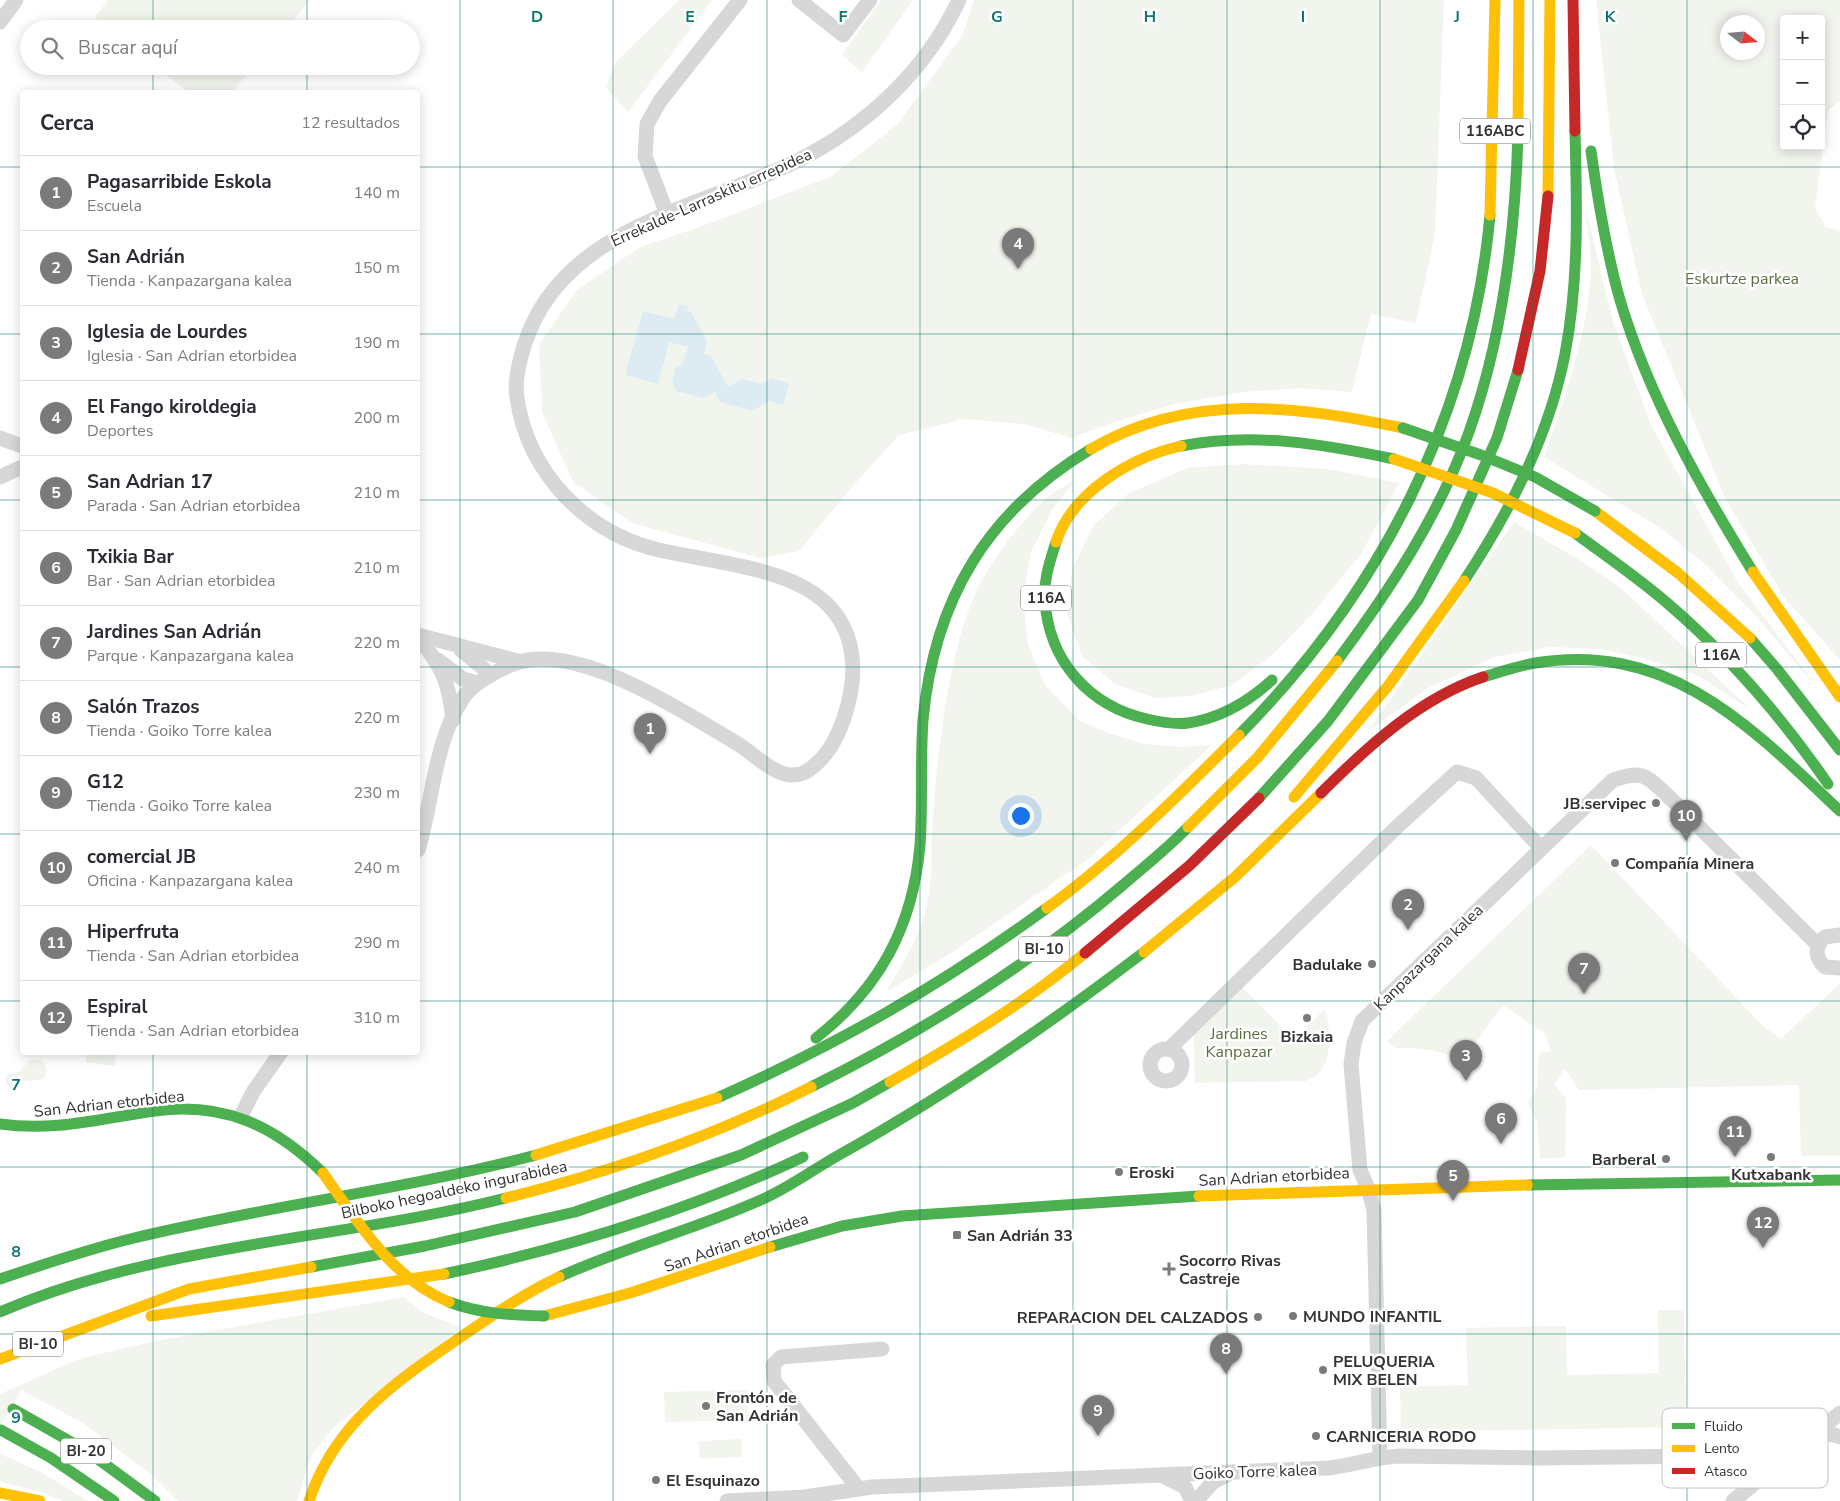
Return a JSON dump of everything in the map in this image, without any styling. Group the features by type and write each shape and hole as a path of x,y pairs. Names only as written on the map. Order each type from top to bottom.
{"main road":[{"name":"116ABC","path":"1357,589 1389,537 1436,446 1457,386 1471,336 1486,261 1494,145 1495,0"},
{"name":"Bilboko hegoaldeko ingurabidea","path":"0,1312 58,1289 136,1268 427,1214 542,1190 626,1164 737,1121 823,1082 882,1052 955,1008 1032,958 1168,846 1233,782 1299,712 1362,628 1396,580 1430,518 1468,434 1497,338 1510,265 1519,150 1519,0"},
{"name":"BI-10","path":"0,1358 189,1289 425,1246 575,1212 741,1155 853,1103 953,1046 1053,980 1190,866 1257,800 1328,721 1408,614 1456,530 1497,438 1523,353 1540,272 1547,210 1550,0"},
{"path":"1573,3 1586,97"},
{"path":"1287,805 1371,709 1441,615 1520,489 1542,434 1556,392 1565,352 1575,268 1576,157 1573,3"},
{"path":"1590,136 1593,175 1616,284 1643,366 1666,423 1701,490 1740,553 1793,634 1840,697"},
{"path":"708,1102 714,1095 832,1028 854,1007 874,983 903,930 917,869 921,751 925,705 932,664 941,630 965,574 991,534 1018,504 1045,479 1092,448 1152,422 1182,414 1230,408 1273,409 1339,415 1403,428 1481,455 1535,477 1595,511 1639,541 1686,579 1755,644 1840,750"},
{"name":"116A","path":"1357,589 1269,683 1245,701 1189,724 1146,720 1120,713 1096,700 1077,684 1064,667 1053,644 1045,610 1047,574 1058,538 1076,509 1097,487 1126,467 1150,455 1198,442 1265,438 1335,446 1394,459 1493,494 1575,533 1677,612 1728,662 1814,762 1840,802"},
{"path":"0,1279 53,1258 137,1236 421,1184 487,1170 708,1102 811,1055 928,991 1037,918 1090,877 1159,817 1293,677 1357,589"},
{"path":"309,1501 320,1469 338,1442 371,1404 427,1360 533,1289 566,1273 718,1218 769,1196 889,1126 940,1093 1073,1006 1235,877 1389,731 1424,704 1477,677 1526,664 1573,659 1634,666 1685,683 1729,710 1765,739 1840,811"},
{"path":"1148,947 1221,873"},
{"path":"865,1126 940,1093"},
{"name":"San Adrian etorbidea","path":"0,1124 41,1128 86,1125 157,1111 205,1110 240,1116 270,1129 298,1149 323,1174 372,1242 398,1270 424,1290 451,1304 480,1312 513,1317 544,1316 587,1307 632,1294 767,1246 814,1232 887,1218 1174,1197 1368,1188 1654,1181 1840,1180"},
{"path":"76,1330 215,1305 436,1276 589,1239 673,1211 764,1176 815,1151"},
{"name":"BI-20","path":"13,1408 83,1448 155,1501"},
{"name":"BI-20","path":"1,1430 57,1462 114,1501"},
{"path":"0,1493 40,1501"}],"street":[{"path":"0,22 16,0"},
{"path":"667,214 644,156 647,124 660,101 740,0"},
{"path":"798,0 844,35 870,0"},
{"name":"Errekalde-Larraskitu errepidea","path":"420,841 436,769 464,696 483,680 518,662 544,659 558,661 585,667 622,681 686,713 747,750 776,771 790,776 806,773 828,754 841,728 850,700 854,676 852,648 845,629 829,607 804,588 758,570 655,549 631,541 586,516 565,497 542,470 524,428 516,394 519,362 530,325 547,297 570,270 614,237 801,159 864,118 893,94 923,61 951,17 959,0"},
{"path":"0,438 20,445"},
{"path":"0,477 20,468"},
{"path":"420,637 458,648 518,662"},
{"path":"420,639 435,658 448,684 453,721"},
{"path":"435,658 463,679 483,680 483,668 458,648"},
{"path":"1169,1049 1398,826 1457,772 1476,778 1540,847"},
{"name":"Kanpazargana kalea","path":"1380,1457 1374,1210 1368,1188 1360,1170 1351,1064 1354,1042 1362,1021 1540,847 1613,780 1634,773 1650,779 1818,945"},
{"path":"1840,935 1830,934 1818,945 1817,951 1821,963 1831,969 1840,968"},
{"path":"240,1116 279,1055"},
{"path":"858,1488 774,1381 773,1366 780,1357 882,1349"},
{"path":"1828,1423 1840,1413"},
{"path":"1828,1435 1840,1437"},
{"name":"Goiko Torre kalea","path":"727,1501 806,1497 858,1488 1329,1468 1351,1465 1380,1457 1662,1456"},
{"path":"1196,1501 1213,1482 1232,1472"},
{"path":"1160,1475 1180,1483 1189,1493 1192,1501"},
{"path":"1733,1501 1748,1488"}],"green space":[{"path":"108,0 310,0 293,20 98,20 95,17"},
{"path":"679,0 712,0 628,112 606,88 615,63"},
{"path":"881,0 913,0 862,72 842,55"},
{"path":"974,0 1444,0 1435,233 1416,323 1371,314 1352,392 1300,388 1244,392 1174,404 1114,422 1072,438 1024,424 964,419 899,435 852,487 799,551 760,558 632,523 573,482 542,412 539,344 577,290 640,247 705,225 830,177 897,125 963,35"},
{"name":"Eskurtze parkea","path":"1596,0 1840,0 1840,100 1828,111 1825,133 1825,15 1780,15 1780,150 1823,150 1815,208 1826,227 1840,231 1840,660 1784,597 1725,498 1642,294 1614,168"},
{"path":"166,75 246,75 234,90 185,90"},
{"path":"1585,206 1613,322 1651,425 1737,581 1822,694 1756,616 1707,566 1662,529 1544,457 1575,363 1586,316 1591,267"},
{"path":"1244,464 1327,469 1399,483 1361,554 1312,614 1270,657 1232,685 1191,696 1156,698 1115,684 1082,656 1067,613 1072,570 1093,526 1129,493 1188,468"},
{"path":"1076,480 1053,508 1031,552 1023,596 1028,644 1045,685 1080,721 1111,734 1144,744 1181,747 1212,745 1087,860 948,955 886,992 915,939 927,904 935,787 945,706 956,652 972,601 995,559 1028,516 1050,495"},
{"path":"1514,522 1578,559 1621,588 1750,709 1697,675 1642,658 1601,649 1549,647 1495,657 1430,687 1368,731"},
{"path":"1591,845 1763,1026 1781,1039 1840,983 1840,1156 1801,1156 1799,1085 1579,1090 1565,1069 1554,1085 1566,1098 1565,1157 1540,1159 1537,1121 1528,1103 1537,1088 1539,1053 1551,1051 1545,1034 1503,1005 1461,1062 1438,1052 1395,1048 1387,1041"},
{"name":"Jardines Kanpazar","path":"1242,987 1293,1039 1325,1009 1329,1033 1329,1050 1320,1072 1306,1081 1195,1083 1194,1037 1197,1027"},
{"path":"87,1055 116,1055 114,1066 86,1062"},
{"path":"30,1060 41,1060 45,1065 47,1071 44,1079 20,1082 12,1088 8,1087 5,1079 8,1074 19,1072"},
{"path":"404,1297 424,1313 461,1328 333,1428 311,1456 297,1501 178,1501 153,1476 83,1423 21,1390 0,1427 0,1394 79,1359 155,1341"},
{"path":"1658,1310 1684,1310 1686,1408 1662,1408 1662,1427 1401,1432 1400,1387 1468,1385 1466,1328 1566,1326 1567,1375 1659,1373"},
{"name":"Frontón de San Adrián","path":"747,1390 748,1420 665,1422 664,1392"},
{"path":"741,1439 742,1457 700,1459 699,1441"},
{"path":"0,1454 39,1471 88,1501 63,1501 42,1492 0,1482"}],"shaded area":[{"path":"679,304 688,306 687,311 691,312 707,341 704,354 711,356 728,387 742,379 762,384 771,378 789,383 783,405 769,401 752,411 720,402 715,392 704,398 676,391 672,383 675,368 683,364 688,347 669,342 658,384 625,375 643,311 674,319"}],"traffic: fast":[{"path":"1464,581 1497,528 1526,472 1549,414 1558,384 1570,326 1575,271 1575,131"},
{"path":"1337,661 1394,580 1428,523 1457,463 1469,432 1491,360 1499,323 1514,210 1518,135"},
{"path":"1591,151 1611,263 1620,300 1632,336 1661,406 1695,474 1753,572"},
{"path":"1239,735 1290,680 1335,622 1376,561 1411,497 1440,430 1463,361 1480,289 1490,215"},
{"path":"1259,798 1328,721 1418,600 1456,530 1497,438 1518,370"},
{"path":"1403,428 1481,455 1535,477 1595,511"},
{"path":"1181,446 1208,442 1262,440 1315,445 1394,459"},
{"path":"816,1038 839,1019 875,976 901,928 910,902 920,845 922,736 929,676 939,636 954,598 972,563 995,530 1022,501 1054,474 1091,449"},
{"path":"1575,533 1633,575 1711,643 1773,711 1828,784"},
{"path":"1056,542 1045,586 1048,623 1054,643 1076,678 1090,692 1107,704 1126,713 1147,719 1183,724 1200,721 1223,713 1244,702 1272,680"},
{"path":"1750,638 1777,669 1840,750"},
{"path":"1483,677 1535,663 1583,660 1627,665 1667,678 1705,697 1740,721 1774,749 1840,811"},
{"path":"811,1087 893,1044 1012,970 1087,915 1156,857 1188,827"},
{"path":"717,1098 762,1078 887,1012 967,963 1047,908"},
{"path":"559,1277 609,1256 738,1210 783,1189 957,1084 1070,1007 1144,952"},
{"path":"311,1267 425,1246 575,1212 741,1155 853,1103 890,1082"},
{"path":"0,1124 20,1126 59,1125 155,1111 203,1110 226,1114 267,1130 305,1156 323,1173"},
{"path":"0,1279 50,1262 134,1238 234,1216 436,1178 536,1155"},
{"path":"444,1274 582,1240 627,1226 716,1194 803,1157"},
{"path":"1528,1185 1840,1180"},
{"path":"770,1247 842,1226 902,1216 1199,1196"},
{"path":"0,1312 61,1289 123,1271 186,1257 379,1224 506,1198"},
{"path":"449,1302 484,1311 544,1316"},
{"path":"13,1409 87,1451 155,1501"},
{"path":"1,1430 51,1458 114,1501"}],"traffic: slow":[{"path":"1490,215 1495,0"},
{"path":"1518,135 1519,0"},
{"path":"1548,196 1550,0"},
{"path":"1091,449 1128,431 1167,418 1205,411 1244,408 1323,414 1403,428"},
{"path":"1056,542 1064,524 1076,507 1106,479 1143,458 1181,446"},
{"path":"1394,459 1493,493 1575,533"},
{"path":"1595,511 1678,573 1750,638"},
{"path":"1753,572 1840,697"},
{"path":"1294,797 1388,686 1464,581"},
{"path":"1188,827 1258,757 1337,661"},
{"path":"1047,908 1122,847 1239,735"},
{"path":"1144,952 1235,877 1321,793"},
{"path":"890,1082 1015,1006 1085,953"},
{"path":"506,1198 584,1177 662,1151 700,1137 811,1087"},
{"path":"536,1155 717,1098"},
{"path":"323,1173 363,1229 393,1264 429,1292 449,1302"},
{"path":"1199,1196 1528,1185"},
{"path":"544,1316 630,1293 770,1247"},
{"path":"0,1359 189,1289 311,1267"},
{"path":"151,1316 444,1274"},
{"path":"309,1501 320,1474 334,1449 350,1428 389,1389 434,1355 495,1314 559,1277"},
{"path":"0,1493 40,1501"}],"traffic: jam":[{"path":"1573,0 1575,131"},
{"path":"1518,370 1540,271 1548,196"},
{"path":"1321,793 1357,758 1416,711 1460,686 1483,677"},
{"path":"1085,953 1189,866 1259,798"}],"place":[{"name":"El Fango kiroldegia","path":"1018,269"},
{"name":"Pagasarribide Eskola","path":"650,754"},
{"name":"JB.servipec","path":"1656,803"},
{"name":"comercial JB","path":"1686,841"},
{"name":"Compañía Minera","path":"1615,863"},
{"name":"San Adrián","path":"1408,930"},
{"name":"Badulake","path":"1372,964"},
{"name":"Jardines San Adrián","path":"1584,994"},
{"name":"Bizkaia","path":"1307,1018"},
{"name":"Iglesia de Lourdes","path":"1466,1081"},
{"name":"Txikia Bar","path":"1501,1144"},
{"name":"Hiperfruta","path":"1735,1157"},
{"name":"Kutxabank","path":"1771,1157"},
{"name":"Barberal","path":"1666,1159"},
{"name":"Eroski","path":"1119,1172"},
{"name":"San Adrian 17","path":"1453,1201"},
{"name":"San Adrián 33","path":"957,1235"},
{"name":"Espiral","path":"1763,1248"},
{"name":"Socorro Rivas Castreje","path":"1169,1269"},
{"name":"MUNDO INFANTIL","path":"1293,1316"},
{"name":"REPARACION DEL CALZADOS","path":"1258,1317"},
{"name":"PELUQUERIA MIX BELEN","path":"1323,1370"},
{"name":"Salón Trazos","path":"1226,1374"},
{"name":"Frontón de San Adrián","path":"706,1406"},
{"name":"G12","path":"1098,1436"},
{"name":"CARNICERIA RODO","path":"1316,1436"},
{"name":"El Esquinazo","path":"656,1480"}]}
